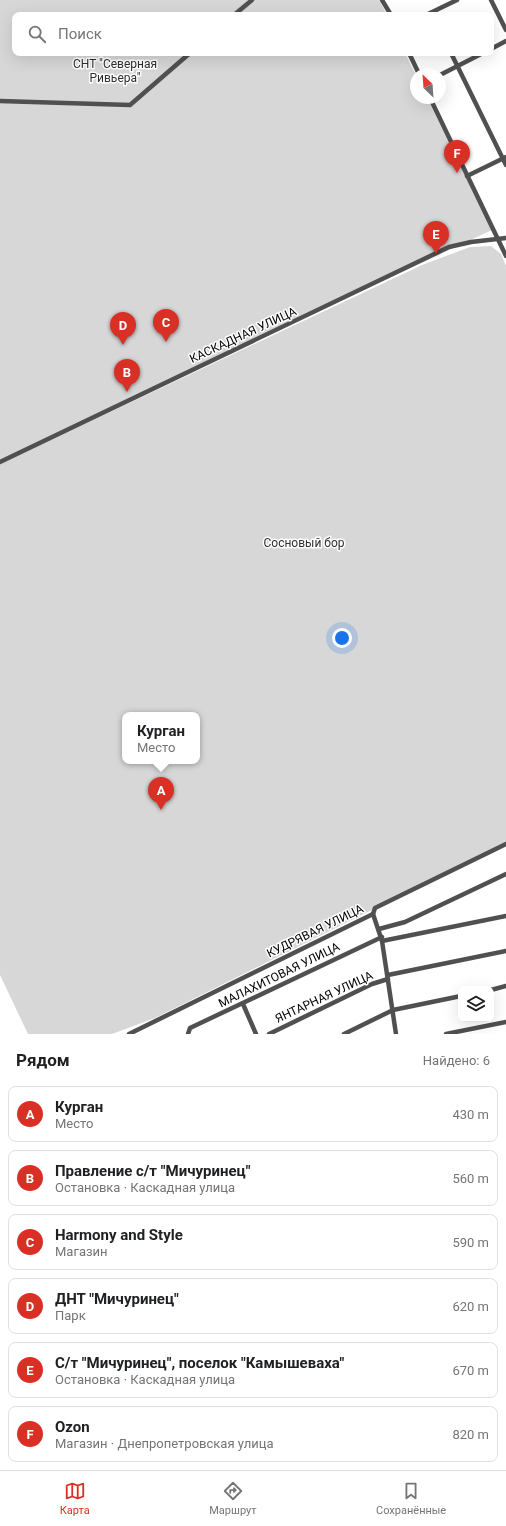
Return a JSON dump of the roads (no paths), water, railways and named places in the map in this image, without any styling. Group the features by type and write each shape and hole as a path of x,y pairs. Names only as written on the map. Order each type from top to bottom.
{"street":[{"path":"238,12 252,0"},
{"path":"382,0 389,12"},
{"path":"432,12 457,0"},
{"path":"491,0 506,30"},
{"path":"494,47 506,41"},
{"path":"0,101 130,105 187,56"},
{"path":"410,56 416,68"},
{"path":"452,56 504,158 506,166"},
{"path":"446,72 477,56"},
{"path":"433,104 506,256"},
{"path":"467,176 504,158"},
{"name":"КАСКАДНАЯ УЛИЦА","path":"0,462 449,247 471,242 506,238"},
{"name":"КУДРЯВАЯ УЛИЦА","path":"129,1034 373,914 375,908 506,844"},
{"path":"379,929 405,922 506,874"},
{"path":"373,914 382,939 396,1034"},
{"name":"МАЛАХИТОВАЯ УЛИЦА","path":"188,1034 190,1028 382,939 506,916"},
{"name":"ЯНТАРНАЯ УЛИЦА","path":"269,1034 388,977 506,951"},
{"path":"494,989 506,986"},
{"path":"344,1034 393,1010 458,997"},
{"path":"243,1004 256,1034"},
{"path":"446,1034 506,1022"}],"place":[{"name":"Ozon","path":"457,173"},
{"name":"С/т \"Мичуринец\", поселок \"Камышеваха\"","path":"436,254"},
{"name":"Harmony and Style","path":"166,342"},
{"name":"ДНТ \"Мичуринец\"","path":"123,345"},
{"name":"Правление с/т \"Мичуринец\"","path":"127,392"},
{"name":"Курган","path":"161,810"}],"park label":[{"name":"СНТ \"Северная Ривьера\"","path":"115,71"},
{"name":"Сосновый бор","path":"304,543"}]}
